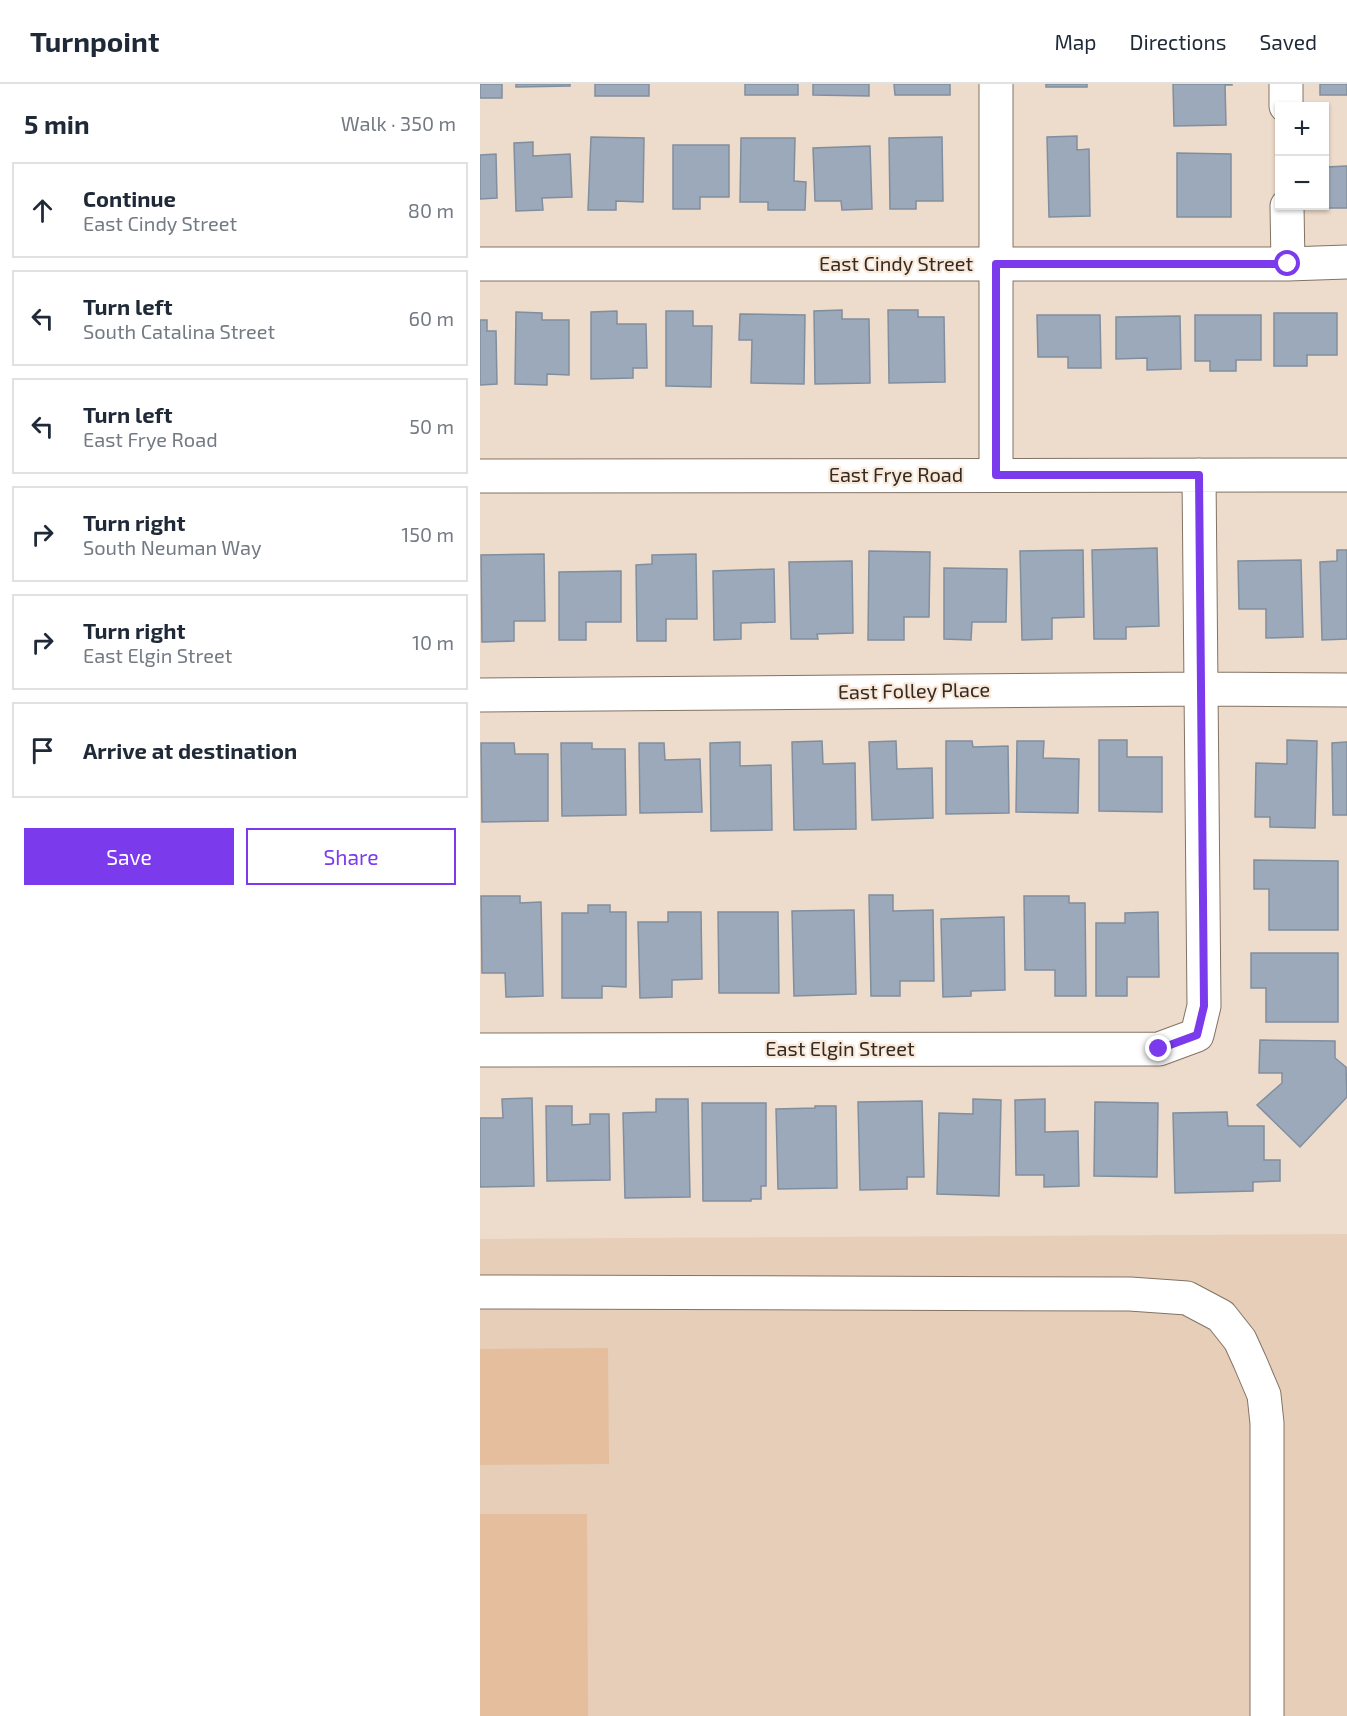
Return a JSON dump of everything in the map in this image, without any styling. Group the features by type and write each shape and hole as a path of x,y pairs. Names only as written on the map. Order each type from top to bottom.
{"street":[{"path":"996,84 996,475"},
{"path":"1286,84 1286,102"},
{"path":"1287,210 1288,264"},
{"name":"East Cindy Street","path":"480,264 1288,264 1347,262"},
{"path":"1199,475 1201,689"},
{"name":"East Frye Road","path":"480,476 1347,475"},
{"name":"East Folley Place","path":"480,695 1201,689 1347,690"},
{"name":"East Elgin Street","path":"480,1050 1159,1049 1197,1035 1204,1006 1201,689"},
{"path":"480,1292 1130,1294 1187,1298 1221,1316 1240,1340 1264,1395 1267,1423 1267,1716"}],"shaded area":[{"path":"1347,1234 1347,1716 480,1716 480,1239"},
{"path":"608,1348 609,1464 480,1465 480,1349"},
{"path":"480,1514 587,1514 588,1716 480,1716"}],"building":[{"path":"480,84 502,84 502,98 480,98"},
{"path":"516,84 570,84 570,86 516,87"},
{"path":"595,84 649,84 649,96 595,96"},
{"path":"745,84 798,84 798,95 745,95"},
{"path":"813,84 869,84 869,96 813,95"},
{"path":"894,84 950,84 950,95 895,95"},
{"path":"1046,84 1087,84 1087,87 1046,87"},
{"path":"1173,84 1232,84 1225,85 1226,125 1174,126"},
{"path":"1320,84 1347,84 1347,95 1320,95"},
{"path":"1077,136 1077,150 1089,149 1090,216 1049,217 1047,137"},
{"path":"591,137 644,138 643,202 616,201 616,210 588,210"},
{"path":"942,137 943,201 916,201 916,209 890,209 889,138"},
{"path":"741,138 795,138 794,181 806,182 805,210 768,210 768,202 740,202"},
{"path":"533,142 533,156 570,154 572,197 542,198 543,210 516,211 514,143"},
{"path":"673,145 729,145 729,197 700,197 700,209 673,209"},
{"path":"870,146 872,209 842,210 841,201 815,201 813,148"},
{"path":"1177,153 1231,154 1231,217 1177,217"},
{"path":"496,154 497,198 480,199 480,155"},
{"path":"1347,166 1347,208 1329,208 1329,167"},
{"path":"842,310 842,319 869,319 870,383 815,384 814,311"},
{"path":"888,310 918,310 918,317 944,317 945,382 889,383"},
{"path":"617,311 617,324 646,324 647,368 633,368 633,378 591,379 591,312"},
{"path":"666,311 693,311 693,326 712,326 711,387 666,386"},
{"path":"516,312 542,313 542,320 569,320 569,375 547,374 547,385 515,384"},
{"path":"1274,313 1337,313 1337,355 1307,355 1307,366 1274,366"},
{"path":"740,314 805,315 804,384 751,383 752,340 739,340"},
{"path":"1037,315 1100,315 1101,368 1068,368 1068,357 1038,357"},
{"path":"1195,315 1261,315 1261,360 1236,360 1236,371 1210,371 1210,361 1195,361"},
{"path":"1180,316 1181,369 1147,370 1147,358 1116,359 1116,317"},
{"path":"480,320 487,320 487,331 496,331 497,384 480,385"},
{"path":"1157,548 1159,626 1126,627 1126,639 1094,639 1092,550"},
{"path":"1083,550 1084,617 1052,618 1052,639 1022,640 1020,551"},
{"path":"1337,550 1347,550 1347,639 1322,640 1320,562 1337,561"},
{"path":"869,551 930,552 929,617 904,617 904,640 868,640"},
{"path":"544,554 545,621 514,621 514,641 482,642 481,555"},
{"path":"696,554 697,619 666,619 666,641 637,641 636,565 652,564 652,555"},
{"path":"1301,560 1303,637 1266,638 1266,609 1239,609 1238,561"},
{"path":"852,561 853,633 817,634 818,639 791,639 789,562"},
{"path":"944,568 1007,569 1006,622 972,622 971,640 944,639"},
{"path":"774,569 775,622 741,623 741,639 714,640 713,571"},
{"path":"621,571 621,622 586,622 586,640 559,640 559,572"},
{"path":"1099,740 1127,740 1127,757 1162,757 1162,812 1099,811"},
{"path":"1287,740 1317,741 1315,828 1270,827 1270,817 1255,817 1256,763 1287,764"},
{"path":"822,741 823,764 855,763 856,829 794,830 792,742"},
{"path":"896,741 897,769 932,768 933,818 872,820 869,742"},
{"path":"946,741 972,741 973,747 1008,746 1009,813 946,814"},
{"path":"1017,741 1044,741 1043,758 1079,759 1078,813 1016,812"},
{"path":"740,742 740,766 771,765 772,830 711,831 710,743"},
{"path":"1347,742 1347,815 1333,815 1332,743"},
{"path":"481,743 514,743 515,754 548,754 548,821 482,822"},
{"path":"561,743 592,743 592,749 625,749 626,815 562,816"},
{"path":"639,743 664,743 665,760 700,759 702,812 640,813"},
{"path":"1254,860 1338,861 1338,930 1269,930 1269,889 1254,889"},
{"path":"869,895 893,895 893,911 933,910 934,981 900,981 900,996 871,996"},
{"path":"481,896 520,896 520,903 541,902 543,996 506,997 505,973 482,973"},
{"path":"1024,896 1069,896 1069,903 1085,903 1086,996 1055,996 1055,970 1025,970"},
{"path":"588,905 610,905 610,912 626,912 626,987 602,986 602,998 562,998 562,913 588,913"},
{"path":"854,910 856,994 794,996 792,911"},
{"path":"668,912 701,912 702,979 672,980 672,997 640,998 638,922 668,922"},
{"path":"718,912 778,912 779,993 719,993"},
{"path":"1158,912 1159,977 1127,977 1127,996 1096,996 1096,923 1125,923 1125,913"},
{"path":"1004,917 1005,990 971,991 971,996 943,997 941,919"},
{"path":"1251,953 1338,953 1338,1022 1266,1022 1266,988 1251,988"},
{"path":"1260,1040 1335,1041 1335,1058 1346,1067 1347,1097 1300,1147 1257,1105 1282,1083 1282,1073 1259,1073"},
{"path":"532,1098 534,1186 480,1187 480,1118 503,1118 502,1099"},
{"path":"656,1099 688,1099 690,1197 625,1198 623,1113 656,1112"},
{"path":"973,1099 1001,1100 999,1196 937,1194 939,1113 973,1114"},
{"path":"1045,1099 1045,1132 1078,1131 1079,1186 1044,1187 1044,1175 1016,1175 1015,1100"},
{"path":"922,1101 924,1177 907,1177 907,1189 860,1190 858,1102"},
{"path":"1095,1102 1158,1103 1157,1177 1094,1176"},
{"path":"702,1103 766,1103 766,1186 761,1186 761,1199 703,1201"},
{"path":"546,1106 572,1106 572,1125 590,1124 590,1114 609,1114 610,1180 547,1181"},
{"path":"815,1106 836,1106 837,1188 778,1189 776,1109 815,1108"},
{"path":"1227,1112 1228,1126 1264,1126 1264,1160 1280,1160 1280,1181 1253,1182 1253,1191 1175,1193 1173,1113"}],"route":[{"path":"1159,1049 1197,1035 1204,1006 1199,475 996,475 996,264 1288,264"}]}
